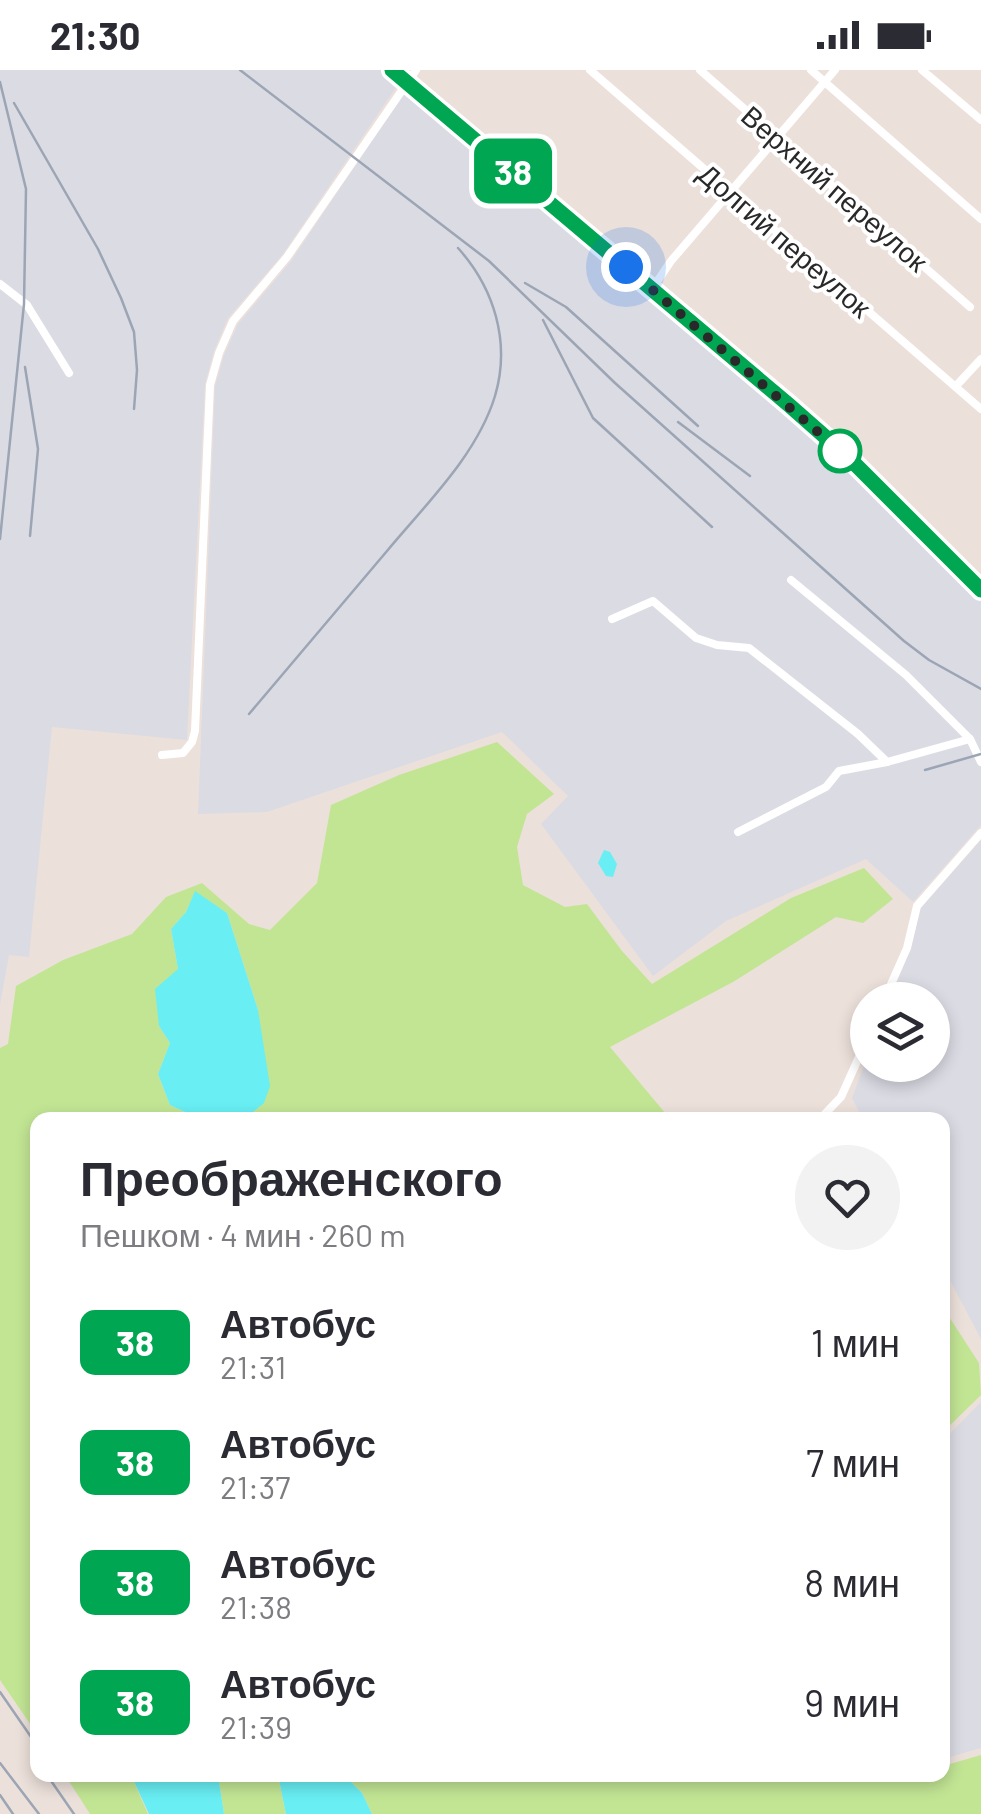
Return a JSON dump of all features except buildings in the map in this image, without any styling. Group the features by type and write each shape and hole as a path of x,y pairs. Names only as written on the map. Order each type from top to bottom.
{"street":[{"path":"392,70 848,457 981,590"},
{"path":"162,754 182,753 192,742 195,731 210,385 218,353 233,321 302,236 416,70"},
{"name":"Долгий переулок","path":"590,70 981,409"},
{"name":"Верхний переулок","path":"700,70 970,307"},
{"path":"811,70 981,219"},
{"path":"652,289 671,261 835,70"},
{"path":"922,70 981,120"},
{"path":"0,284 26,305 69,374"},
{"path":"956,386 981,358"},
{"path":"791,580 906,676 970,739 981,762"},
{"path":"612,619 654,601 696,638 749,648 888,762"},
{"path":"738,832 826,787 839,771 970,739"},
{"path":"892,982 917,906 981,833"},
{"path":"830,1112 850,1077"}],"shaded area":[{"path":"0,70 384,70 399,83 283,254 228,318 214,351 205,384 187,740 52,727 29,957 9,955 0,1005"},
{"path":"407,89 817,443 981,597 981,825 913,902 866,859 726,921 653,976 541,824 568,796 502,732 267,812 198,814 215,386 238,324 291,261"},
{"path":"981,840 981,1339 950,1280 950,1112 859,1112 852,1098 858,1082 950,1082 950,982 897,982 921,908"},
{"path":"981,1402 981,1748 950,1757 950,1434"}],"green space":[{"path":"497,742 554,794 527,814 517,847 523,885 565,907 587,904 652,984 791,898 864,868 893,899 863,923 836,917 733,982 610,1047 664,1112 248,1112 258,1010 227,913 195,892 186,912 171,929 178,969 159,1026 170,1043 158,1074 170,1105 185,1112 30,1112 30,1724 0,1680 0,1048 8,1044 16,986 63,960 132,934 166,897 202,883 249,924 270,930 317,883 331,805 399,775"},
{"path":"950,1318 979,1363 981,1395 950,1425"},
{"path":"981,1755 981,1814 372,1814 362,1793 351,1782 950,1782 950,1764"},
{"path":"69,1782 134,1782 148,1814 90,1814"},
{"path":"219,1782 279,1782 286,1814 224,1814"}],"water":[{"path":"604,850 610,852 617,864 613,877 606,876 598,863"},
{"path":"195,891 227,913 258,1010 270,1086 264,1103 253,1112 185,1112 170,1105 158,1074 170,1043 159,1026 155,989 178,969 171,929 186,912"},
{"path":"134,1782 219,1782 224,1814 149,1814"},
{"path":"279,1782 351,1782 362,1793 372,1814 286,1814"}],"railway":[{"path":"240,70 489,261 615,383 904,641 981,689"},
{"path":"0,82 26,189 24,304 0,539"},
{"path":"14,103 98,249 121,298 134,332 134,409"},
{"path":"249,714 449,478 487,418 499,376 500,336 490,298 458,248"},
{"path":"525,283 566,307 698,426"},
{"path":"543,320 593,418 712,527"},
{"path":"25,367 38,449 30,536"},
{"path":"678,422 750,476"},
{"path":"925,770 981,754"},
{"path":"0,1692 30,1735"},
{"path":"0,1763 39,1814"},
{"path":"52,1782 74,1814"},
{"path":"0,1795 13,1814"}],"bus line":[{"name":"38","path":"392,70 848,457 981,590"}],"route":[{"path":"626,267 840,451"}]}
